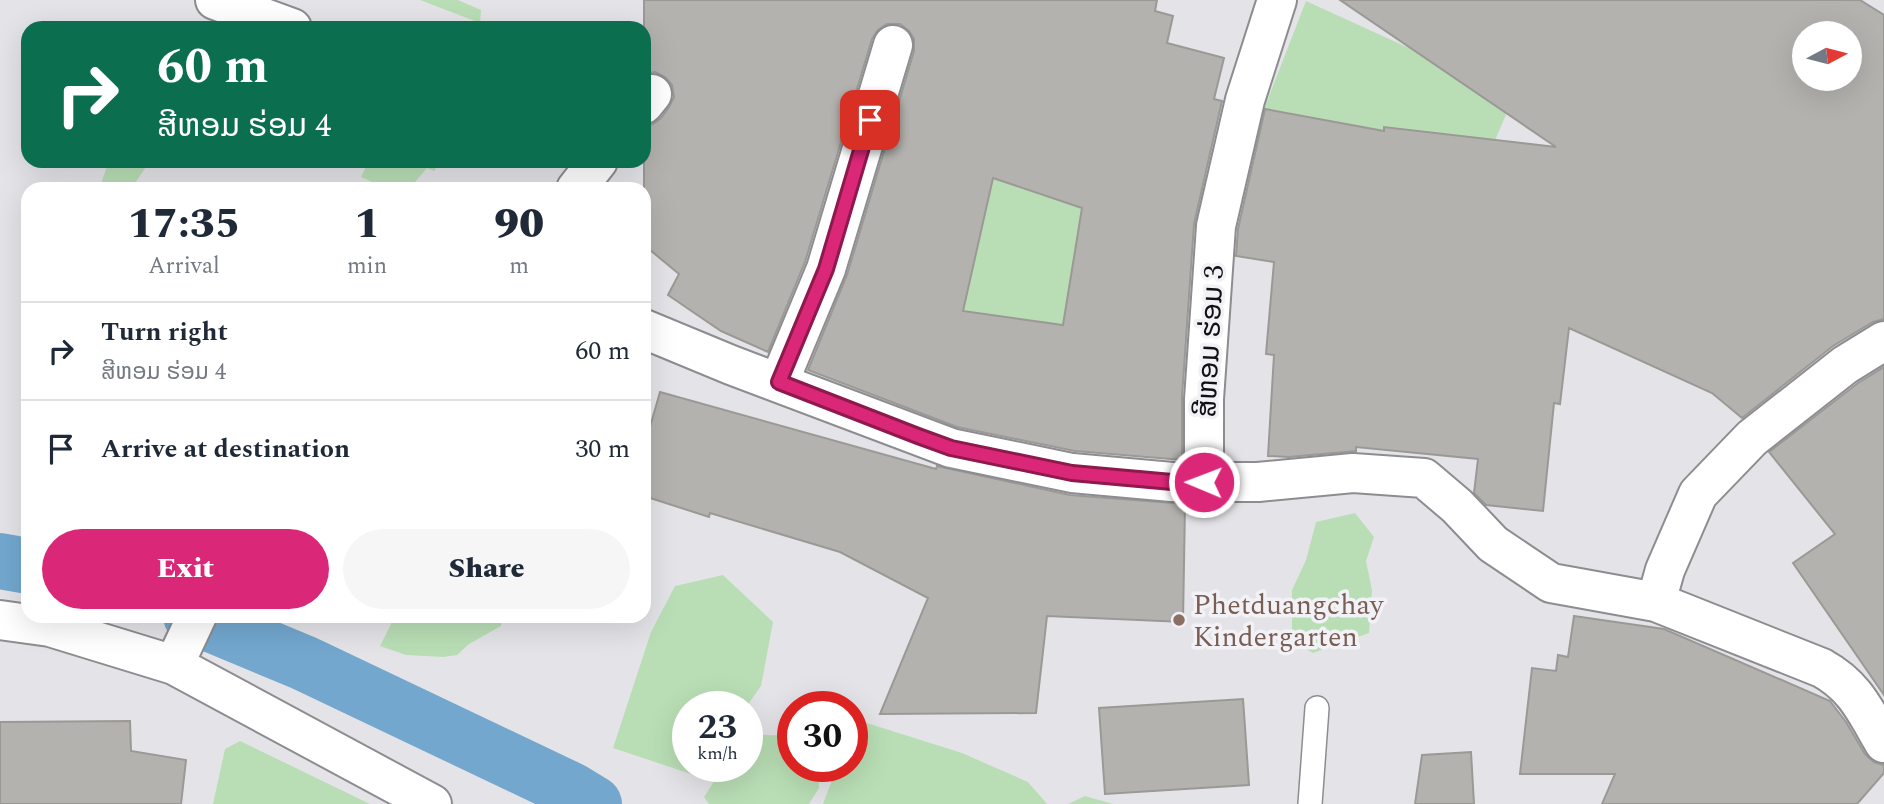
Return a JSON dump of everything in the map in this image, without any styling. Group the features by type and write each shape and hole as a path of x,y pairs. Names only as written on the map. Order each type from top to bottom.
{"street":[{"path":"215,0 273,21"},
{"name":"ສີຫອມ ຮ່ອມ 3","path":"1204,482 1204,399 1216,226 1245,100 1277,0"},
{"path":"779,382 826,269 892,45"},
{"path":"582,182 592,168"},
{"path":"651,332 951,448 1072,473 1172,482 1258,482 1353,473 1424,478 1457,506 1493,544 1551,583 1656,602 1822,668 1838,677 1853,692 1884,743"},
{"path":"1656,602 1665,570 1698,494 1752,438 1845,365 1884,341"},
{"path":"0,620 21,623"},
{"path":"21,623 186,640 432,804"}],"lane":[{"path":"1310,804 1317,708"}],"green space":[{"path":"420,0 458,0 481,10 480,21"},
{"path":"1306,1 1514,96 1487,159 1384,128 1383,137 1327,120 1264,109"},
{"path":"106,168 145,168 136,182 102,182"},
{"path":"366,168 427,168 415,182 372,182 361,177"},
{"path":"1194,175 1209,183 1198,235 1082,208 1069,287 1188,315 1083,305 1079,325 968,312 849,286 854,247 970,281 993,178"},
{"path":"1355,513 1374,537 1366,561 1372,590 1369,633 1313,653 1292,641 1292,590 1306,560 1316,522"},
{"path":"723,575 773,622 761,686 757,691 672,691 672,768 613,748 651,632 675,586"},
{"path":"392,623 501,623 501,626 469,644 457,655 406,655 380,646"},
{"path":"868,723 962,753 1028,782 1047,804 823,804 831,782 868,782"},
{"path":"763,735 777,735 777,782 819,782 819,788 809,804 709,804 704,797 714,782 763,782"},
{"path":"240,741 370,804 213,804 225,749"},
{"path":"1085,796 1113,804 1068,804"}],"building":[{"path":"644,0 1157,0 1155,11 1173,16 1167,43 1224,58 1214,99 1222,101 1194,224 1182,397 1182,460 1075,451 957,427 808,370 847,275 914,51 914,39 900,24 887,24 878,30 872,39 805,262 768,352 721,331 668,295 679,274 651,251 651,182 644,182 644,168 651,168 651,124 661,118 674,97 672,85 665,77 651,73 651,21 644,21","holes":["993,178 1082,208 1063,325 963,311"]},
{"path":"1340,0 1860,0 1884,15 1884,319 1873,322 1833,346 1742,418 1712,393 1569,328 1560,404 1554,403 1543,511 1486,505 1474,493 1478,459 1356,447 1356,451 1289,457 1268,456 1274,355 1266,354 1274,262 1236,256 1238,229 1265,109 1384,131 1384,127 1556,147"},
{"path":"1884,367 1884,695 1793,563 1835,534 1769,452 1858,383"},
{"path":"660,392 936,469 937,466 1070,495 1185,504 1183,622 1047,616 1036,713 880,714 928,598 840,552 710,513 709,517 651,498 651,424"},
{"path":"1574,616 1664,629 1830,701 1865,754 1874,762 1884,765 1884,773 1857,804 1602,804 1615,774 1520,774 1532,668 1556,671 1558,655 1568,657"},
{"path":"1243,699 1249,785 1105,794 1099,708"},
{"path":"130,721 131,751 186,760 181,804 0,804 0,722"},
{"path":"1471,752 1474,804 1415,804 1422,755"}],"waterway":[{"path":"0,561 21,565"},
{"path":"208,623 304,663 571,790 594,804"}],"place":[{"name":"Phetduangchay Kindergarten","path":"1179,620"}],"route":[{"path":"870,120 826,269 779,382 951,448 1072,473 1172,482 1204,482"}]}
